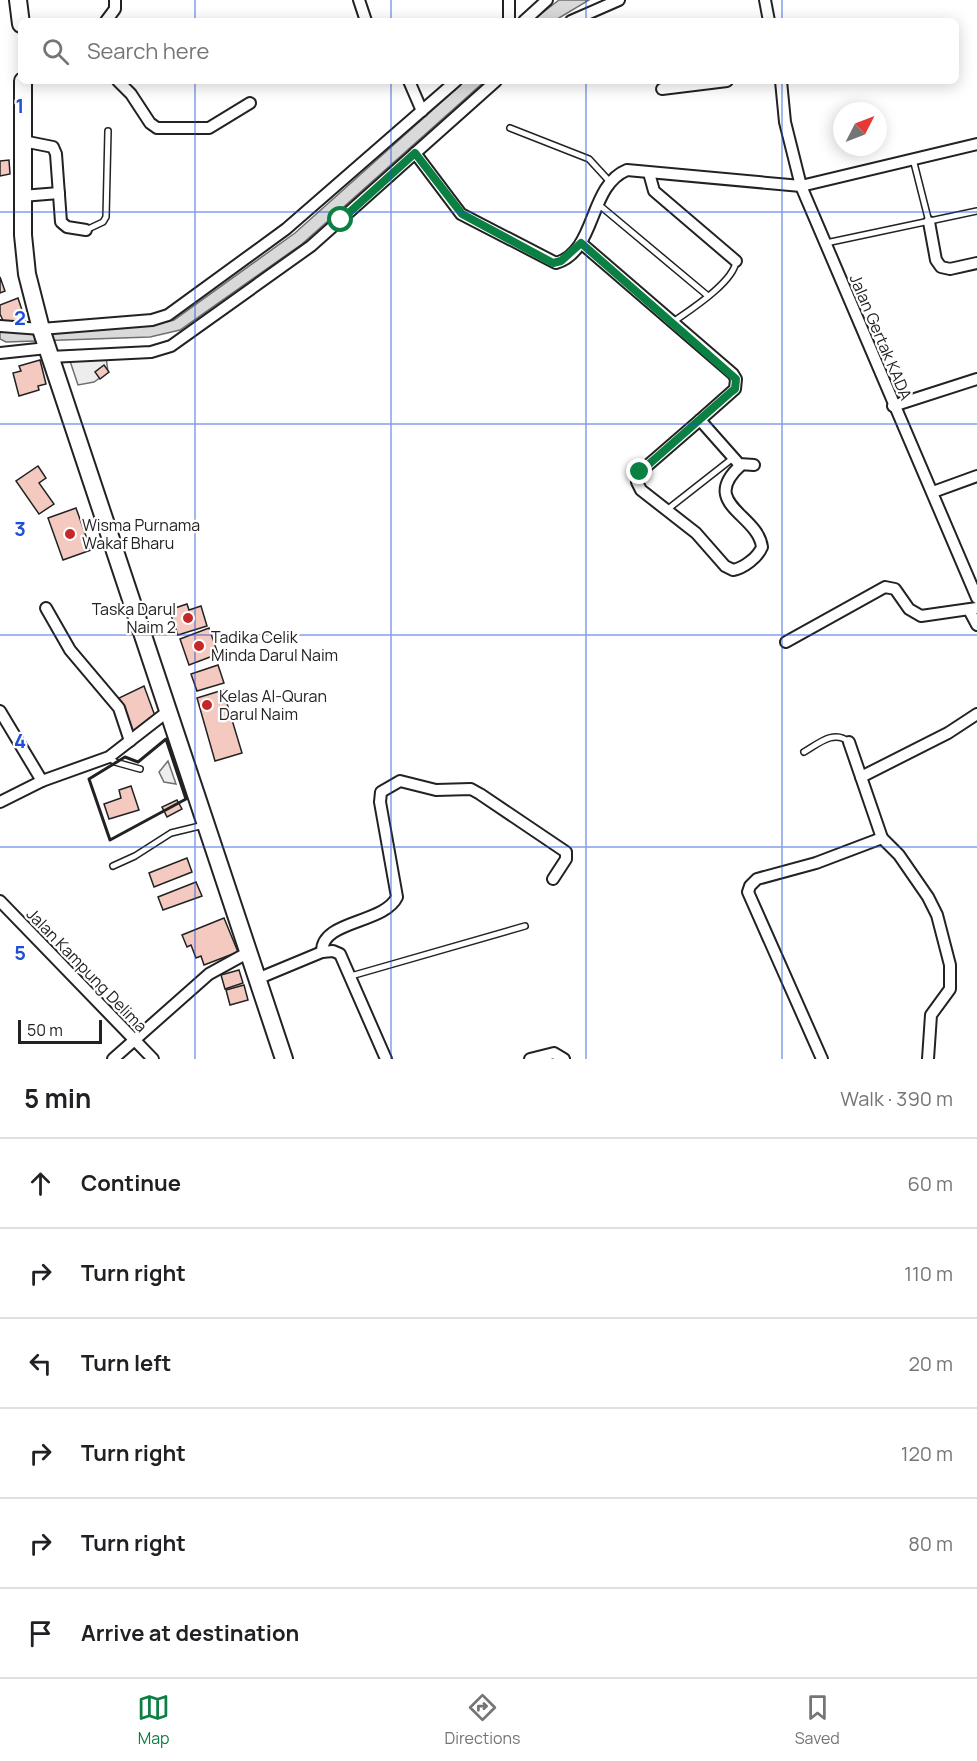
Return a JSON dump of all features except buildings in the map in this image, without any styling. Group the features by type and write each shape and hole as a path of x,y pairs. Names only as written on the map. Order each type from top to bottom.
{"main road":[{"path":"18,0 20,18"},
{"path":"23,84 22,196 27,274 41,329 284,1059"}],"street":[{"path":"108,18 115,9 116,0"},
{"path":"359,0 365,18"},
{"path":"509,0 509,18"},
{"path":"527,18 547,0"},
{"path":"578,18 619,0"},
{"path":"765,0 768,18"},
{"path":"121,84 150,123 157,128 209,128 250,103"},
{"path":"410,84 422,111"},
{"path":"0,326 41,329 152,320 168,315 286,230 453,84"},
{"path":"0,353 151,352 171,346 311,246 493,84"},
{"path":"662,89 703,84"},
{"name":"Jalan Gertak KADA","path":"781,84 785,122 801,186 893,406 933,492 977,598"},
{"path":"23,141 49,144 55,150 63,225 86,230"},
{"path":"415,153 463,216 553,263 561,261 581,243 598,204 611,183 627,170 801,186 977,144"},
{"path":"649,173 654,191 736,261"},
{"path":"22,196 59,193"},
{"path":"929,222 936,260 941,267 950,269 977,263"},
{"path":"581,243 736,379 735,389 637,477 641,490 696,533 725,566 733,570 757,555 762,547 759,538 725,494 737,461"},
{"path":"893,406 977,378"},
{"path":"700,420 737,461 754,465"},
{"path":"933,492 977,476"},
{"path":"786,642 885,587 895,589 909,609 917,615 925,617 973,609 977,625"},
{"path":"46,608 70,650 119,708 129,741"},
{"path":"0,711 42,781"},
{"path":"0,802 42,781 109,757 167,712"},
{"path":"861,777 948,733 977,714"},
{"path":"849,742 882,838 899,855 928,897 937,915 950,966 950,989 931,1015 928,1059"},
{"path":"321,952 325,939 330,934 387,909 397,897 380,802 381,792 400,781 436,790 471,789 480,794 566,852 566,859 553,879"},
{"path":"822,1059 748,892 757,879 816,863 882,838"},
{"name":"Jalan Kampung Delima","path":"0,901 153,1059"},
{"path":"257,979 321,952 333,951 340,954 386,1059"},
{"path":"113,1059 133,1039 210,974 249,952"},
{"path":"530,1059 554,1053 564,1059"}],"lane":[{"path":"510,128 589,159 611,183"},
{"path":"86,230 103,222 106,217 108,131"},
{"path":"913,158 929,222"},
{"path":"598,204 708,296"},
{"path":"826,243 977,211"},
{"path":"673,322 708,296 735,268 736,261"},
{"path":"668,510 737,461"},
{"path":"804,752 834,736 844,737 849,742"},
{"path":"109,757 115,762 140,769"},
{"path":"113,866 171,833 205,824"},
{"path":"351,976 525,926"}],"shaded area":[{"path":"559,0 589,0 559,18 536,18"},
{"path":"462,84 482,84 302,244 180,330 150,337 6,342 0,339 0,330 150,326 174,320 295,233"},
{"path":"106,357 108,372 94,382 78,385 69,358"},
{"path":"168,761 176,784 164,782 159,772"}],"wall":[{"path":"166,739 186,799 110,840 89,779 125,757 138,762 166,739"}],"place":[{"name":"Wisma Purnama Wakaf Bharu","path":"70,534"},
{"name":"Taska Darul Naim 2","path":"188,618"},
{"name":"Tadika Celik Minda Darul Naim","path":"199,646"},
{"name":"Kelas Al-Quran Darul Naim","path":"207,705"}],"route":[{"path":"341,220 415,153 463,216 553,263 561,261 581,243 736,379 735,389 640,472"}]}
